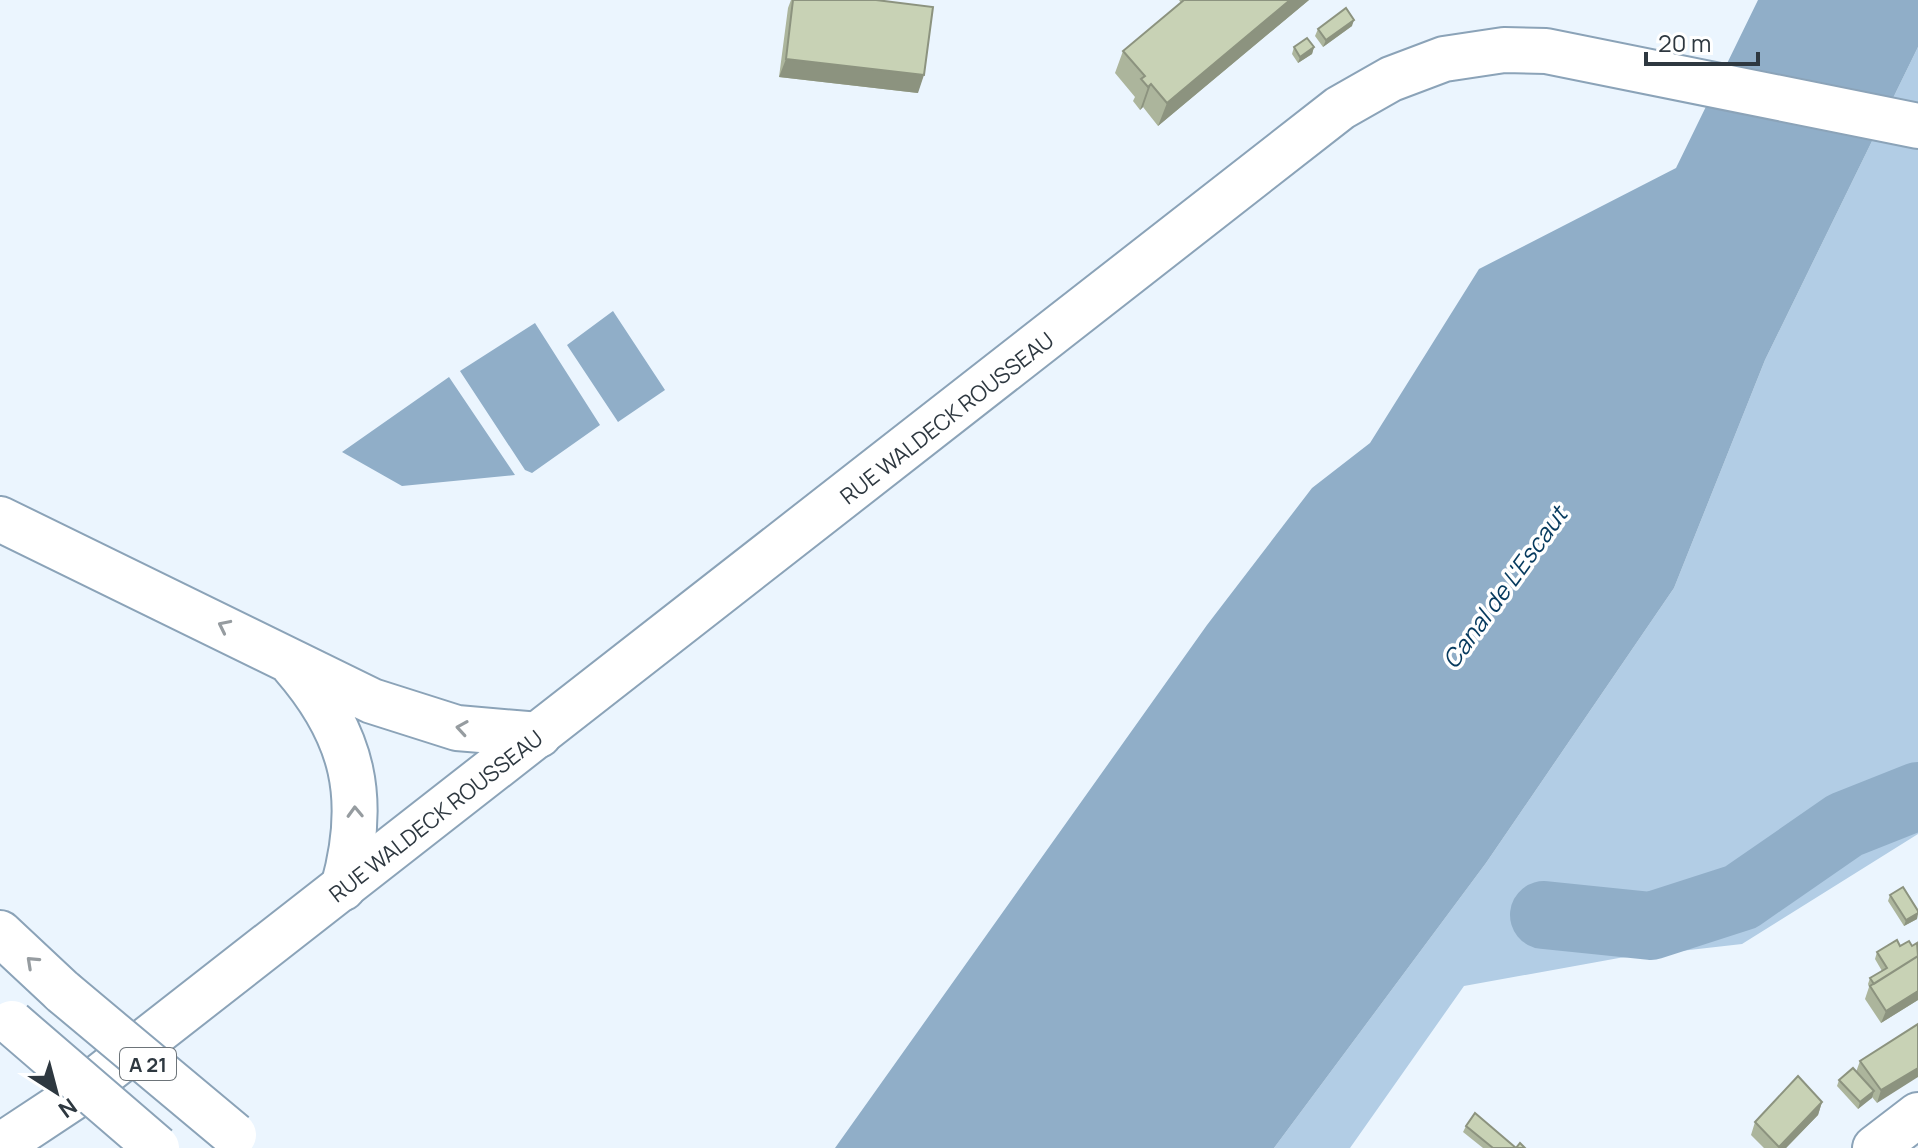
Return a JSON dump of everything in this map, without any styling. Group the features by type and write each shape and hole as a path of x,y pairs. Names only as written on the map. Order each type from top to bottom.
{"main road":[{"name":"RUE WALDECK ROUSSEAU","path":"0,1146 80,1091 343,888 1340,108 1365,92 1418,66 1504,50 1580,56 1918,126"},
{"path":"0,519 284,655 372,701 457,728 539,735"},
{"path":"284,655 323,703 349,758 355,832 343,888"},
{"name":"A 21","path":"0,933 63,992 242,1141"},
{"name":"A 21","path":"6,1018 157,1148"},
{"path":"1875,1148 1918,1115"}],"shaded area":[{"path":"1918,47 1918,834 1742,944 1619,958 1464,986 1350,1148 1274,1148 1486,863 1674,588 1765,360"}],"water":[{"name":"Canal de L'Escaut","path":"1758,0 1918,0 1918,47 1765,360 1674,588 1486,863 1274,1148 835,1148 1207,625 1312,488 1370,443 1479,269 1676,168"},
{"path":"613,311 665,390 618,422 567,345"},
{"path":"535,323 600,425 532,473 525,470 460,371"},
{"path":"449,377 515,475 402,486 342,452"}],"building":[{"path":"793,0 876,0 933,7 924,75 786,59"},
{"path":"1184,0 1290,0 1167,103 1151,84 1148,87 1141,79 1145,76 1123,51"},
{"path":"1346,8 1354,20 1326,40 1318,29"},
{"path":"1307,38 1314,47 1300,57 1294,47"},
{"path":"1903,887 1918,911 1906,920 1890,895"},
{"path":"1897,940 1900,946 1909,941 1912,946 1917,943 1918,956 1874,984 1870,978 1887,968 1877,952"},
{"path":"1918,956 1918,991 1886,1011 1870,986"},
{"path":"1918,1024 1918,1068 1881,1090 1860,1061"},
{"path":"1853,1068 1874,1091 1860,1102 1839,1080"},
{"path":"1798,1076 1822,1102 1779,1147 1755,1122"},
{"path":"1475,1113 1516,1148 1493,1148 1466,1126"}],"waterway":[{"path":"1544,915 1651,926 1741,897 1845,825 1918,796"}]}
